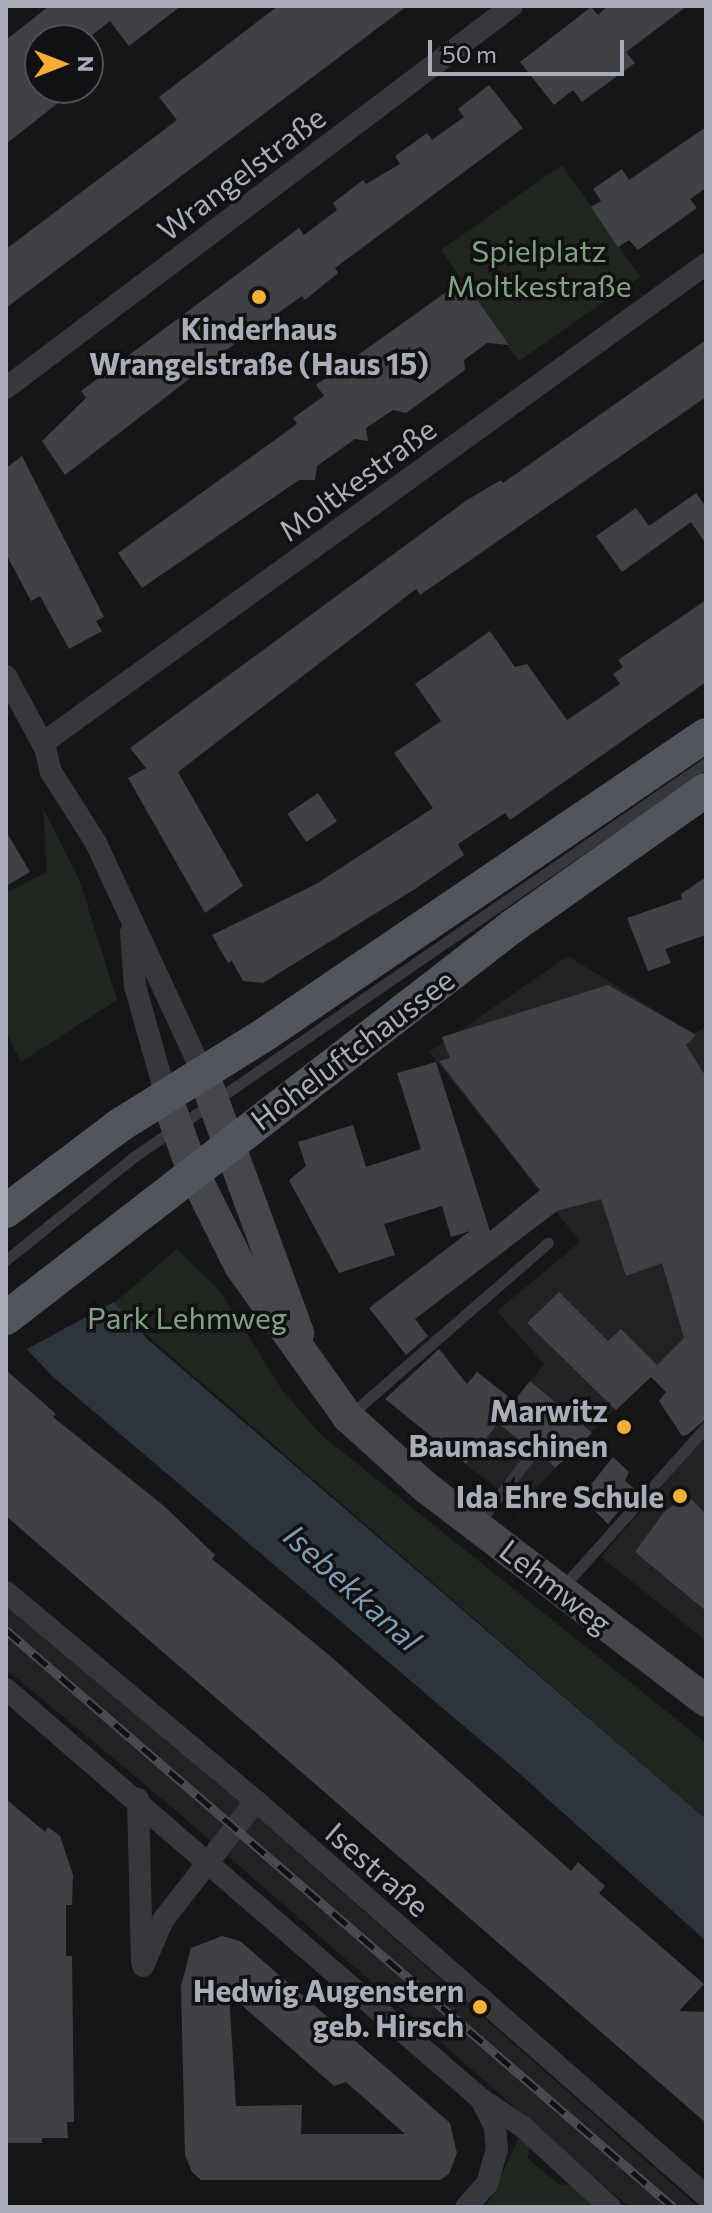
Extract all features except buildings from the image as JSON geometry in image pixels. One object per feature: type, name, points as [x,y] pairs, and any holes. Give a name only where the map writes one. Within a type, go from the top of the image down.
[{"type":"main road","name":"Hoheluftchaussee","points":[[6,1211],[166,1096],[208,1088],[706,735]]},
{"type":"main road","name":"Hoheluftchaussee","points":[[6,1318],[513,926],[706,790]]},
{"type":"street","name":"Wrangelstraße","points":[[6,388],[512,6]]},
{"type":"street","name":"Moltkestraße","points":[[44,746],[706,264]]},
{"type":"street","points":[[6,676],[44,746],[51,772],[70,795],[131,927],[175,1007],[208,1088]]},
{"type":"street","points":[[131,927],[135,986],[166,1096]]},
{"type":"street","name":"Lehmweg","points":[[208,1088],[309,1365]]},
{"type":"street","name":"Lehmweg","points":[[166,1096],[194,1174],[240,1266],[348,1417],[391,1459],[706,1701]]},
{"type":"street","name":"Isestraße","points":[[6,1592],[256,1801],[706,2196]]},
{"type":"street","points":[[6,1689],[208,1858],[481,2099],[523,2127],[610,2207]]},
{"type":"street","points":[[138,1799],[143,1966],[163,1920],[208,1858],[256,1801]]},
{"type":"street","points":[[466,2207],[487,2184],[497,2150],[495,2127],[481,2099]]},
{"type":"lane","points":[[6,1260],[61,1213],[176,1128],[208,1088],[706,763]]},
{"type":"lane","points":[[348,1417],[548,1243]]},
{"type":"lane","points":[[561,1589],[706,1427]]},
{"type":"lane","points":[[477,1524],[532,1454]]},
{"type":"shaded area","points":[[568,956],[694,1034],[706,1026],[706,1316],[519,1505],[465,1464],[544,1364],[497,1311],[580,1242],[429,1052]]},
{"type":"shaded area","name":"Ida Ehre Schule","points":[[706,1435],[706,1641],[601,1557]]},
{"type":"shaded area","points":[[6,1604],[214,1779],[698,2207],[629,2207],[174,1809],[6,1669]]},
{"type":"green space","name":"Spielplatz Moltkestraße","points":[[562,165],[640,276],[519,361],[441,250]]},
{"type":"green space","points":[[43,808],[79,879],[117,1000],[21,1062],[6,1032],[6,893],[47,872]]},
{"type":"green space","name":"Park Lehmweg","points":[[177,1249],[220,1291],[282,1390],[320,1434],[706,1743],[706,1819],[112,1305]]},
{"type":"green space","points":[[519,2138],[530,2148],[527,2158],[560,2185],[570,2184],[594,2207],[486,2207]]},
{"type":"water","name":"Isebekkanal","points":[[6,1180],[146,1338],[706,1819],[706,1941],[512,1767],[52,1376],[6,1327]]},
{"type":"pier","points":[[6,1176],[114,1302],[23,1351],[6,1333]]},
{"type":"railway","points":[[6,1630],[673,2207]]},
{"type":"place","name":"Kinderhaus Wrangelstraße (Haus 15)","points":[[259,297]]},
{"type":"place","name":"Marwitz Baumaschinen","points":[[624,1427]]},
{"type":"place","name":"Ida Ehre Schule","points":[[680,1496]]},
{"type":"place","name":"Hedwig Augenstern geb. Hirsch","points":[[480,2007]]}]
